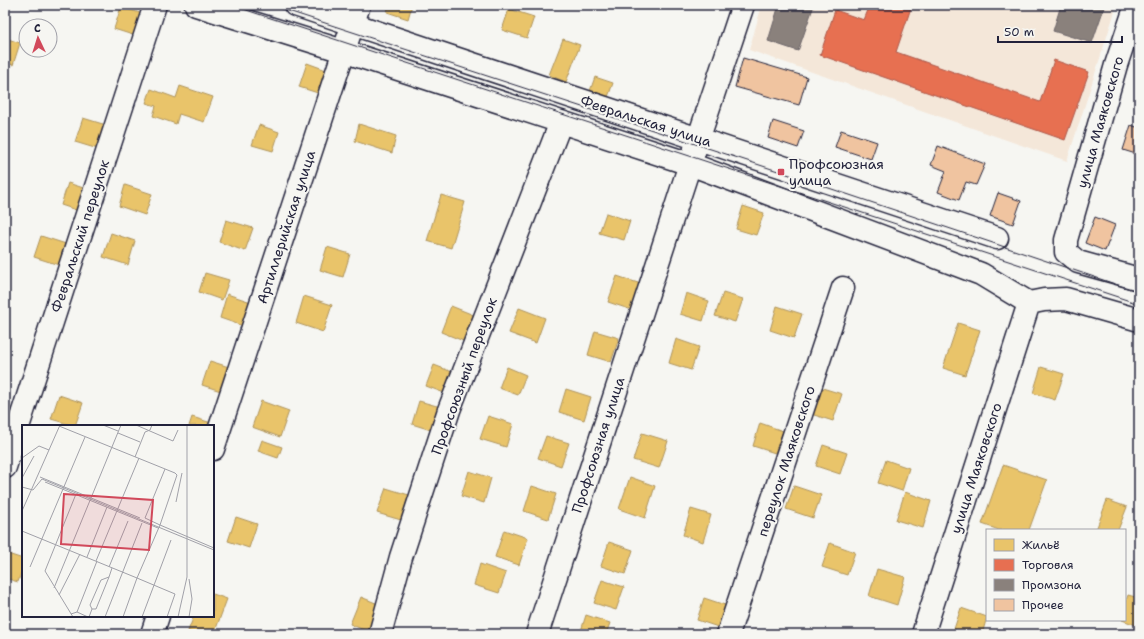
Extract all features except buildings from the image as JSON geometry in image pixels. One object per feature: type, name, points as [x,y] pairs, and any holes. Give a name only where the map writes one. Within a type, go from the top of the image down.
[{"type":"street","name":"Февральский переулок","points":[[5,467],[154,5]]},
{"type":"street","points":[[196,5],[343,50],[690,164],[981,274],[1029,303],[1044,300],[1066,299],[1139,320]]},
{"type":"street","name":"Февральская улица","points":[[295,5],[356,15],[698,138],[997,238]]},
{"type":"street","name":"Профсоюзная улица","points":[[537,634],[698,138],[743,5]]},
{"type":"street","name":"улица Маяковского","points":[[1136,5],[1116,66],[1066,240],[1066,252],[1078,262],[1139,280]]},
{"type":"street","name":"Артиллерийская улица","points":[[214,446],[343,50],[356,15]]},
{"type":"street","name":"Профсоюзный переулок","points":[[380,634],[401,557],[449,410],[561,122]]},
{"type":"street","name":"переулок Маяковского","points":[[728,634],[843,288]]},
{"type":"street","name":"улица Маяковского","points":[[923,634],[1029,303]]},
{"type":"street","points":[[152,634],[158,617]]},
{"type":"shaded area","points":[[762,5],[1117,5],[1067,161],[749,50]]},
{"type":"tram line","points":[[231,5],[1139,304]]},
{"type":"tram line","points":[[270,5],[781,172],[1139,292]]},
{"type":"place","name":"Профсоюзная улица","points":[[781,172]]}]
